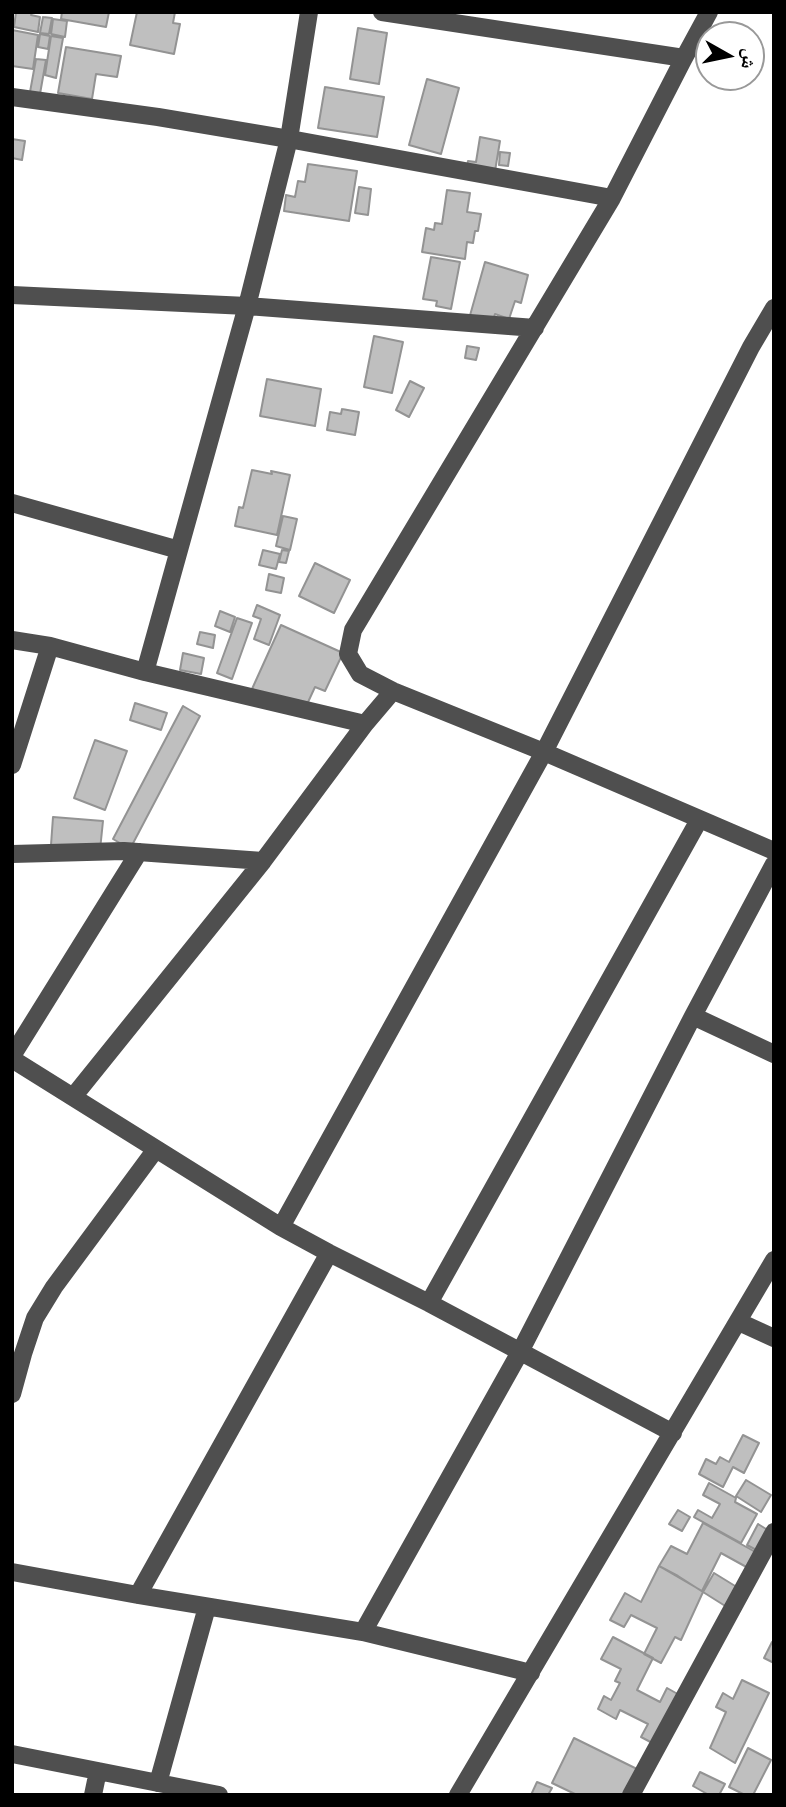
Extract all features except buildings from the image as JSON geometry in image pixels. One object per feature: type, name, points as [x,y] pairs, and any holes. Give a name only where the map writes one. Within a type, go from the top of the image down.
[{"type":"street","points":[[145,672],[247,306],[289,139],[309,12]]},
{"type":"street","points":[[382,12],[684,58]]},
{"type":"street","points":[[709,12],[612,198],[353,630],[348,654],[360,674],[393,691],[544,752],[774,852]]},
{"type":"street","points":[[12,97],[158,117],[289,139],[612,198]]},
{"type":"street","points":[[12,295],[247,306],[535,328]]},
{"type":"street","points":[[281,1227],[544,752],[751,347],[774,308]]},
{"type":"street","points":[[12,503],[179,550]]},
{"type":"street","points":[[12,640],[50,646],[145,672],[365,724]]},
{"type":"street","points":[[12,765],[50,646]]},
{"type":"street","points":[[73,1097],[263,861],[365,724],[393,691]]},
{"type":"street","points":[[429,1303],[699,820]]},
{"type":"street","points":[[12,854],[124,851],[263,861]]},
{"type":"street","points":[[139,852],[12,1057],[281,1227],[673,1433]]},
{"type":"street","points":[[363,1632],[520,1352],[774,864]]},
{"type":"street","points":[[693,1016],[774,1054]]},
{"type":"street","points":[[12,1394],[35,1318],[54,1287],[156,1149]]},
{"type":"street","points":[[138,1595],[329,1254]]},
{"type":"street","points":[[458,1795],[774,1260]]},
{"type":"street","points":[[739,1322],[774,1338]]},
{"type":"street","points":[[631,1795],[774,1532]]},
{"type":"street","points":[[12,1572],[363,1632],[531,1673]]},
{"type":"street","points":[[158,1783],[206,1607]]},
{"type":"street","points":[[12,1754],[219,1795]]},
{"type":"street","points":[[93,1795],[98,1771]]}]
